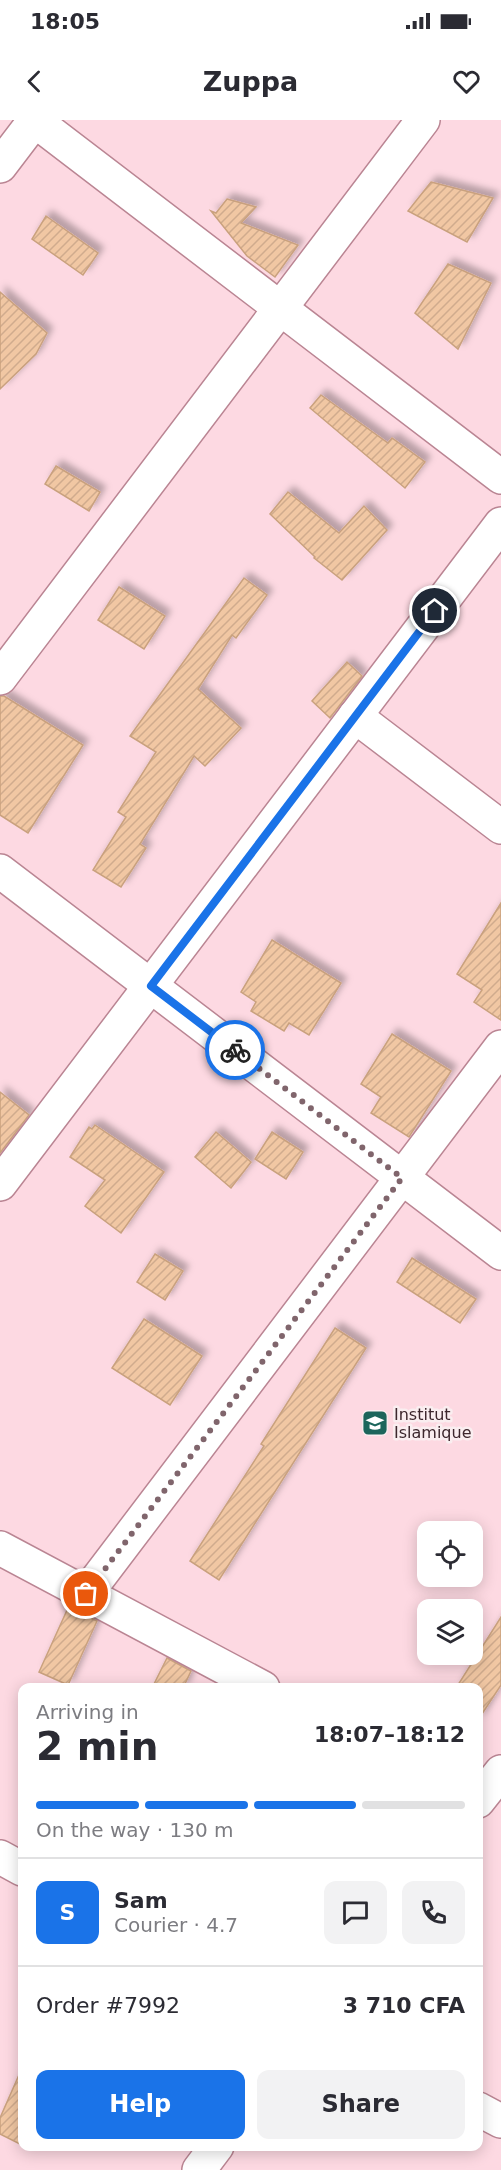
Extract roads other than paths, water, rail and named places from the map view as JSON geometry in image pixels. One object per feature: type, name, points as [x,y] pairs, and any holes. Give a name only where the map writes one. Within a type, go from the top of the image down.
[{"type":"street","points":[[0,166],[34,120],[501,477]]},
{"type":"street","points":[[0,678],[423,120]]},
{"type":"street","points":[[0,1184],[501,524]]},
{"type":"street","points":[[356,716],[501,826]]},
{"type":"street","points":[[0,871],[501,1253]]},
{"type":"street","points":[[86,1594],[501,1047]]},
{"type":"street","points":[[0,1548],[255,1683]]},
{"type":"street","points":[[483,1795],[501,1772]]},
{"type":"street","points":[[0,1857],[18,1867]]},
{"type":"street","points":[[483,2112],[501,2121]]},
{"type":"street","points":[[199,2170],[213,2151]]},
{"type":"place","name":"Institut Islamique","points":[[375,1423]]}]
